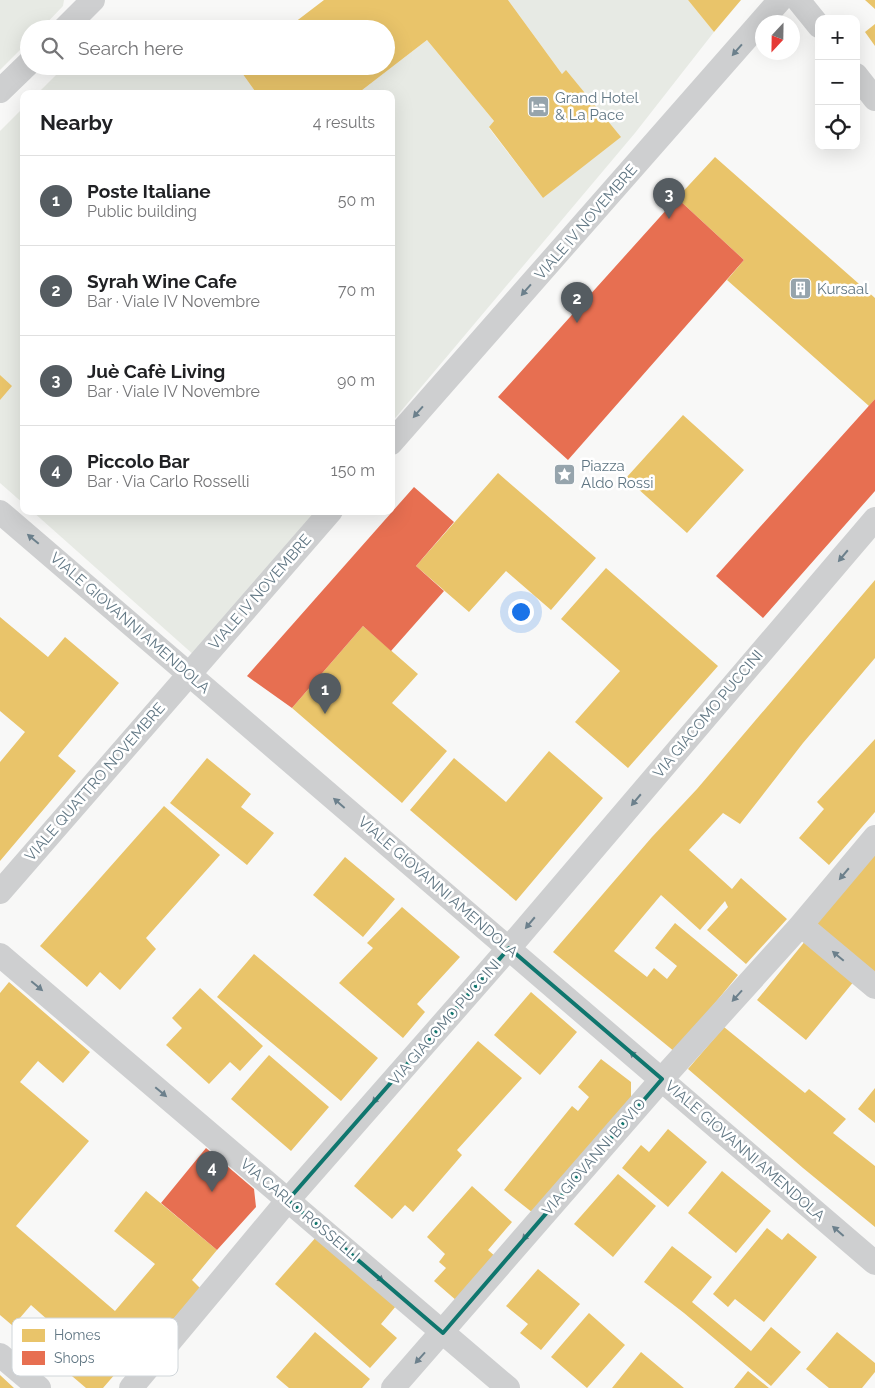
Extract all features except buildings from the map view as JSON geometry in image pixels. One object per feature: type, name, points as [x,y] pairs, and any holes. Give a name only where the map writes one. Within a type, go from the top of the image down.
[{"type":"street","points":[[73,20],[93,0]]},
{"type":"street","name":"VIALE IV NOVEMBRE","points":[[395,438],[780,0]]},
{"type":"street","points":[[798,0],[815,21]]},
{"type":"street","points":[[0,92],[20,72]]},
{"type":"street","points":[[860,80],[875,99]]},
{"type":"street","name":"VIALE GIOVANNI AMENDOLA","points":[[0,512],[190,673],[875,1263]]},
{"type":"street","name":"VIALE IV NOVEMBRE","points":[[190,673],[328,515]]},
{"type":"street","name":"VIA GIACOMO PUCCINI","points":[[178,1333],[288,1200],[509,948],[875,519]]},
{"type":"street","name":"VIALE QUATTRO NOVEMBRE","points":[[0,892],[190,673]]},
{"type":"street","name":"VIA GIOVANNI BOVIO","points":[[394,1388],[662,1079],[801,925],[875,837]]},
{"type":"street","points":[[801,925],[875,987]]},
{"type":"street","name":"VIA CARLO ROSSELLI","points":[[0,955],[508,1388]]},
{"type":"street","points":[[0,1355],[12,1365]]},
{"type":"street","points":[[24,1376],[38,1388]]},
{"type":"street","name":"VIA GIACOMO PUCCINI","points":[[132,1388],[142,1376]]},
{"type":"highlighted area","points":[[509,948],[662,1079],[443,1333],[288,1200]]},
{"type":"shaded area","points":[[0,0],[64,0],[63,6],[50,20],[20,20],[20,50],[0,70]]},
{"type":"shaded area","points":[[508,0],[688,0],[714,32],[635,133],[395,418],[395,90],[362,90],[382,75],[395,75],[395,65],[427,40],[494,121],[489,128],[543,198],[620,136],[566,71],[562,74]]},
{"type":"shaded area","points":[[56,75],[243,75],[254,90],[41,90]]},
{"type":"shaded area","points":[[20,111],[20,500],[0,483],[0,131]]},
{"type":"shaded area","points":[[36,515],[314,515],[195,656]]},
{"type":"place","name":"Grand Hotel & La Pace","points":[[539,107]]},
{"type":"place","name":"Juè Cafè Living","points":[[669,219]]},
{"type":"place","name":"Kursaal","points":[[801,289]]},
{"type":"place","name":"Syrah Wine Cafe","points":[[577,323]]},
{"type":"place","name":"Piazza Aldo Rossi","points":[[565,475]]},
{"type":"place","name":"Poste Italiane","points":[[325,714]]},
{"type":"place","name":"Piccolo Bar","points":[[212,1192]]}]
